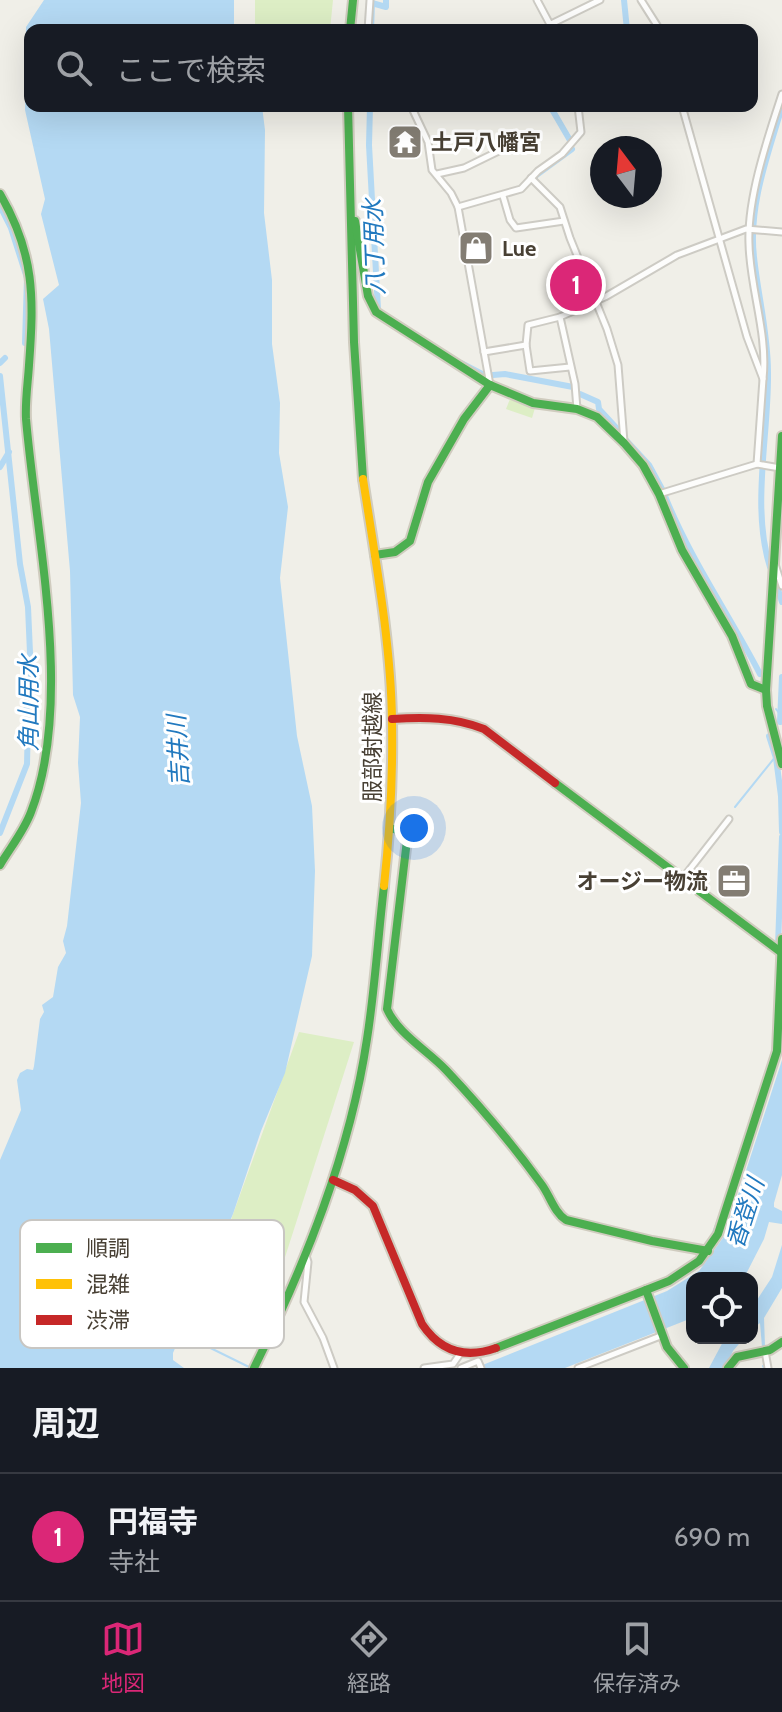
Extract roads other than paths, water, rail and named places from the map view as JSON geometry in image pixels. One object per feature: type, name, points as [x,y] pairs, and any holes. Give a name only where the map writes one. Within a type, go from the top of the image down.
[{"type":"street","points":[[351,24],[353,0]]},
{"type":"street","points":[[368,24],[370,0]]},
{"type":"street","points":[[537,0],[550,24]]},
{"type":"street","points":[[557,24],[600,0]]},
{"type":"street","points":[[641,0],[656,24]]},
{"type":"street","points":[[761,464],[762,343],[749,247],[766,146],[782,94]]},
{"type":"street","name":"服部射越線","points":[[284,1299],[333,1180],[353,1106],[367,1040],[390,828],[392,719],[386,633],[361,463],[348,112]]},
{"type":"street","points":[[375,555],[396,552],[405,548],[410,541],[428,482],[464,419],[490,385],[458,207],[432,170],[428,142],[414,112]]},
{"type":"street","points":[[458,207],[521,189],[562,154],[581,132],[579,112]]},
{"type":"street","points":[[684,112],[747,337],[763,379]]},
{"type":"street","points":[[436,174],[464,168],[507,147]]},
{"type":"street","points":[[531,178],[560,207],[597,301],[618,365],[624,443]]},
{"type":"street","points":[[0,194],[23,245],[32,281],[26,415],[51,654],[47,739],[39,786],[30,815],[1,863]]},
{"type":"street","points":[[503,196],[516,228],[564,221]]},
{"type":"street","points":[[351,206],[368,296],[376,312],[490,385],[547,407],[577,409],[597,417],[643,465],[659,494],[682,550],[732,636],[751,684],[766,690]]},
{"type":"street","points":[[570,367],[530,371],[526,345],[528,325],[560,317],[597,301],[677,255],[752,229],[782,232]]},
{"type":"street","points":[[560,317],[577,409]]},
{"type":"street","points":[[484,352],[526,345]]},
{"type":"street","points":[[782,436],[766,690],[767,706],[782,764]]},
{"type":"street","points":[[659,494],[761,464],[780,468]]},
{"type":"street","points":[[774,564],[782,586]]},
{"type":"street","points":[[392,719],[439,717],[457,719],[484,729],[782,953]]},
{"type":"street","points":[[683,878],[729,819]]},
{"type":"street","points":[[390,828],[404,832],[407,840],[387,1009],[390,1019],[455,1079],[543,1186],[560,1216],[652,1241],[708,1251]]},
{"type":"street","points":[[333,1180],[355,1190],[373,1206],[429,1336],[437,1344],[460,1354],[487,1351],[647,1293],[679,1276],[708,1251],[726,1213],[777,1051],[782,939]]},
{"type":"street","points":[[305,1251],[308,1262],[304,1302],[323,1338],[334,1368]]},
{"type":"street","points":[[647,1293],[672,1355],[684,1368]]},
{"type":"street","points":[[578,1368],[663,1335]]},
{"type":"street","points":[[728,1368],[737,1357],[765,1351],[782,1342]]},
{"type":"street","name":"服部射越線","points":[[254,1368],[263,1348]]},
{"type":"street","points":[[765,1351],[768,1368]]},
{"type":"street","points":[[424,1368],[453,1364],[460,1354]]},
{"type":"street","points":[[461,1368],[478,1361],[480,1366]]},
{"type":"water","points":[[44,0],[234,0],[234,24],[28,24]]},
{"type":"water","name":"吉井川","points":[[25,112],[263,112],[264,213],[272,280],[272,344],[280,403],[279,453],[288,507],[280,578],[297,736],[312,806],[315,871],[312,956],[285,1073],[230,1220],[20,1220],[20,1348],[175,1348],[173,1360],[184,1368],[0,1368],[0,1160],[21,1110],[17,1080],[20,1073],[33,1070],[40,1019],[44,1012],[42,1005],[53,997],[58,967],[66,953],[63,941],[81,803],[78,763],[80,717],[73,695],[70,571],[49,329],[43,299],[59,285],[41,214],[45,199]]},
{"type":"water","name":"香登川","points":[[782,1060],[782,1175],[774,1207],[782,1211],[782,1224],[769,1222],[747,1272],[697,1272],[725,1235]]},
{"type":"water","points":[[782,1245],[782,1288],[764,1318],[765,1346],[762,1347],[758,1298],[772,1277]]},
{"type":"water","points":[[686,1279],[686,1320],[565,1368],[475,1368],[667,1291]]},
{"type":"water","points":[[722,1344],[739,1344],[725,1368],[709,1368]]},
{"type":"waterway","name":"八丁用水","points":[[371,24],[372,3],[386,7],[386,0]]},
{"type":"waterway","points":[[624,0],[626,24]]},
{"type":"waterway","points":[[770,567],[764,544],[761,495],[768,357],[753,238],[760,181],[782,107]]},
{"type":"waterway","name":"八丁用水","points":[[370,112],[378,309]]},
{"type":"waterway","points":[[554,112],[571,142]]},
{"type":"waterway","points":[[538,185],[535,176],[572,149]]},
{"type":"waterway","name":"角山用水","points":[[0,206],[11,228],[27,278],[25,343]]},
{"type":"waterway","name":"角山用水","points":[[0,363],[5,358]]},
{"type":"waterway","name":"八丁用水","points":[[461,363],[484,375]]},
{"type":"waterway","name":"八丁用水","points":[[493,375],[505,374],[573,387]]},
{"type":"waterway","name":"角山用水","points":[[0,376],[20,564],[28,607],[31,676],[26,701],[27,764],[0,833]]},
{"type":"waterway","name":"八丁用水","points":[[580,394],[598,402],[599,409],[622,434]]},
{"type":"waterway","name":"八丁用水","points":[[625,439],[649,465],[662,489]]},
{"type":"waterway","points":[[0,467],[9,452]]},
{"type":"waterway","name":"八丁用水","points":[[665,496],[698,564],[760,674]]},
{"type":"waterway","points":[[777,586],[782,602]]},
{"type":"waterway","points":[[780,722],[782,677]]},
{"type":"waterway","points":[[776,709],[779,713]]},
{"type":"waterway","points":[[769,736],[776,758],[782,832]]},
{"type":"waterway","points":[[735,807],[776,756]]},
{"type":"waterway","points":[[778,945],[782,837]]},
{"type":"waterway","points":[[773,1054],[777,1013]]},
{"type":"waterway","name":"香登川","points":[[711,1238],[731,1184]]},
{"type":"waterway","points":[[210,1348],[249,1367]]},
{"type":"place","name":"土戸八幡宮","points":[[405,142]]},
{"type":"place","name":"Lue","points":[[476,248]]},
{"type":"place","name":"円福寺","points":[[576,285]]},
{"type":"place","name":"オージー物流","points":[[734,881]]}]
